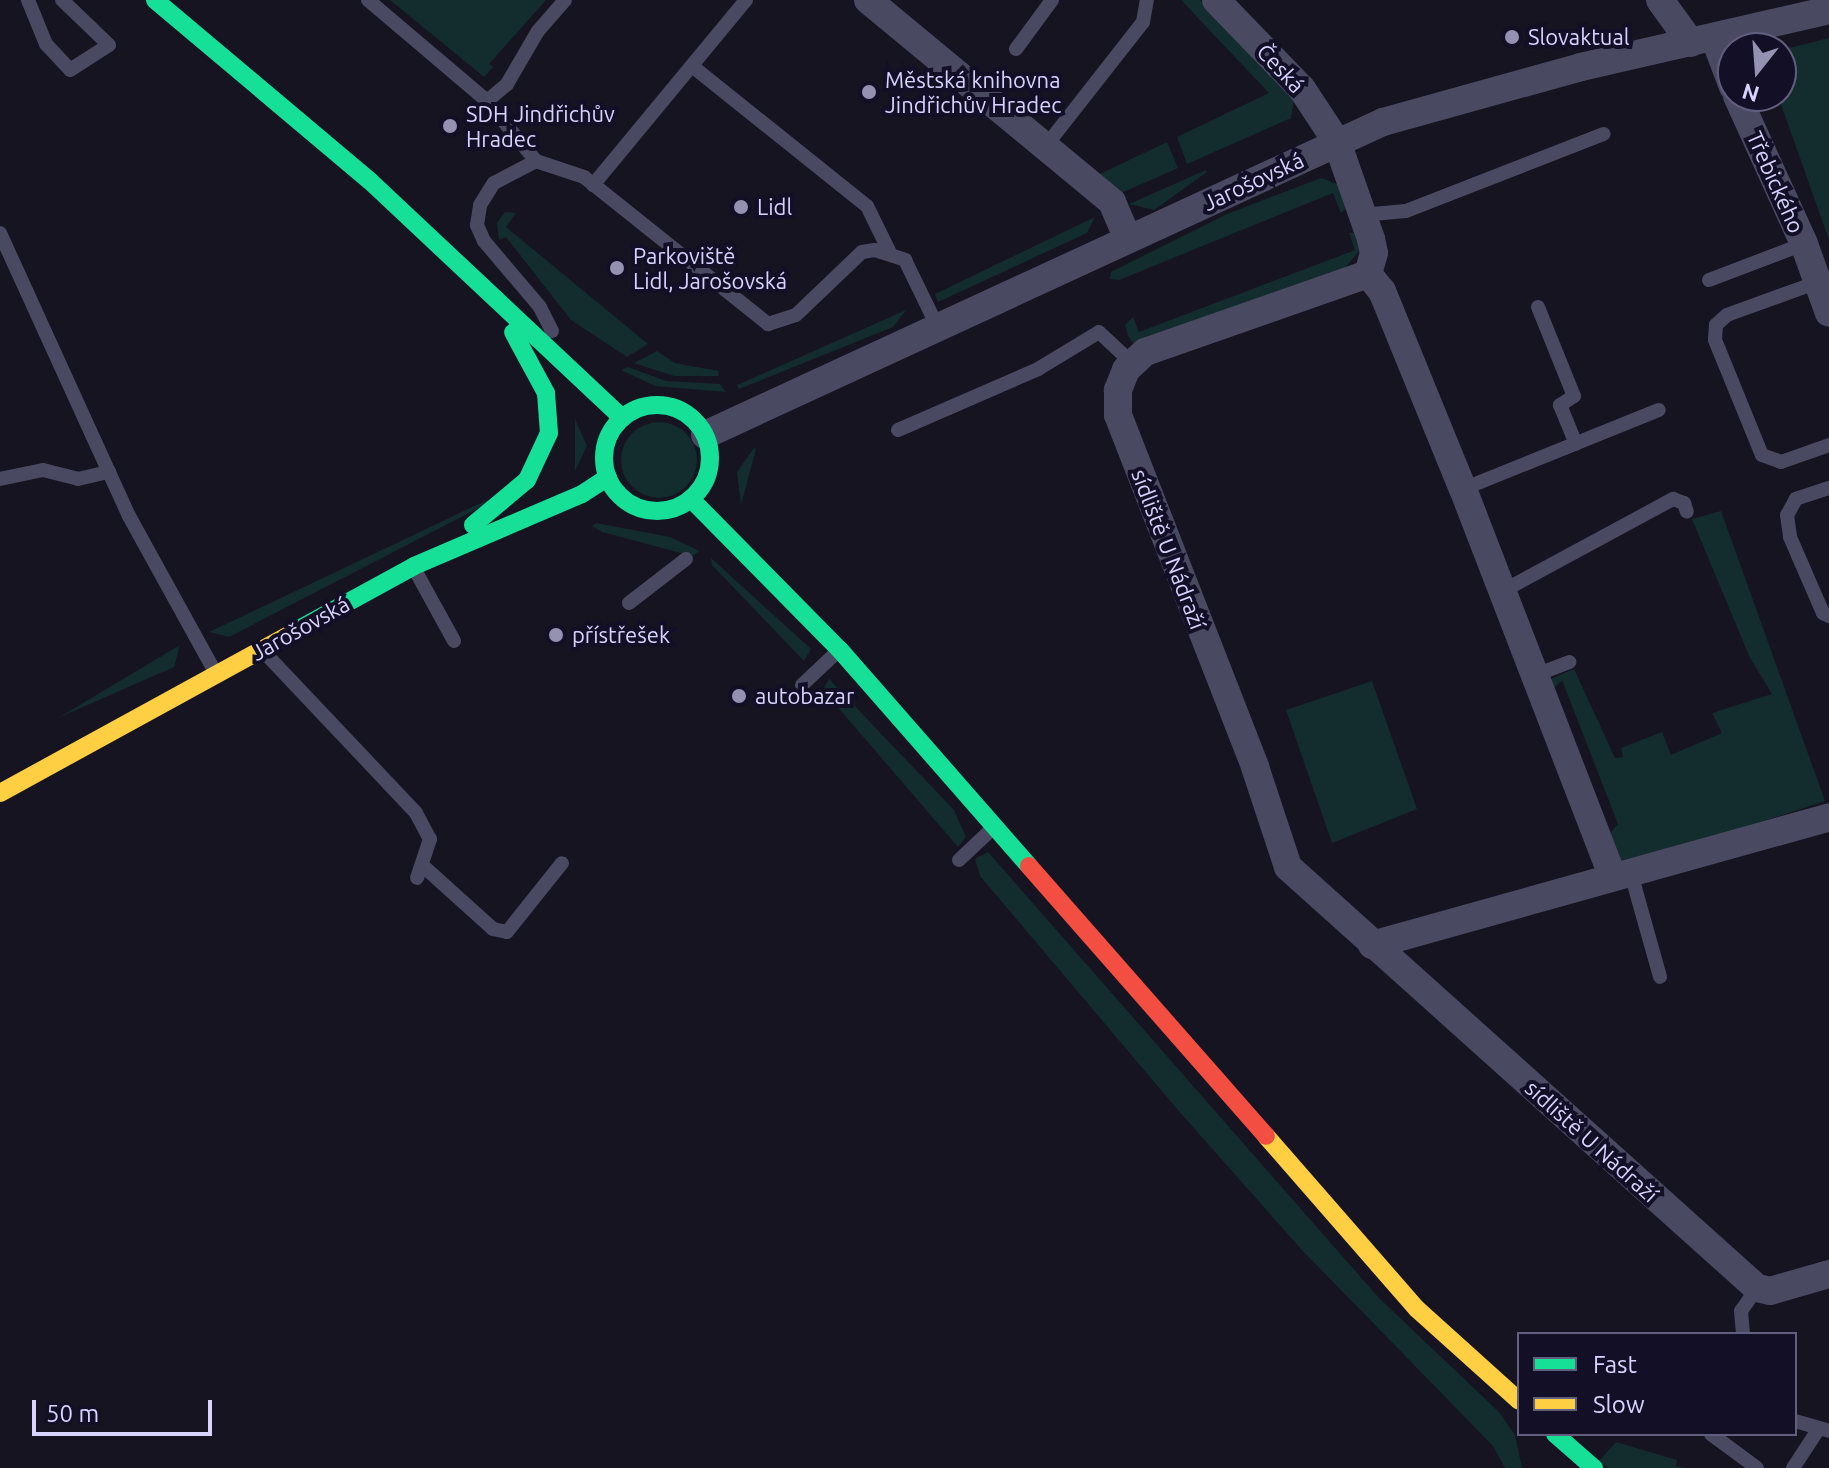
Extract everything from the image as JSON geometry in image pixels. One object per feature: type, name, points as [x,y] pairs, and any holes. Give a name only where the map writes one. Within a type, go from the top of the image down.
[{"type":"main road","points":[[155,0],[473,275],[622,418]]},
{"type":"main road","points":[[414,566],[515,493],[545,446],[551,416],[546,393],[509,327],[473,275]]},
{"type":"main road","points":[[662,405],[683,412],[705,435],[709,470],[691,499],[674,508],[644,509],[619,494],[608,477],[605,446],[622,418],[640,408],[662,405]]},
{"type":"main road","name":"Jarošovská","points":[[0,793],[414,566],[582,494],[608,477]]},
{"type":"main road","points":[[691,499],[840,650],[1406,1297],[1517,1399]]},
{"type":"main road","points":[[1557,1436],[1585,1465]]},
{"type":"street","points":[[868,0],[1112,202],[1128,239]]},
{"type":"street","name":"Česká","points":[[1216,0],[1302,89],[1337,142]]},
{"type":"street","points":[[1660,0],[1703,41],[1717,62]]},
{"type":"street","name":"Jarošovská","points":[[705,435],[1383,122],[1488,90],[1829,10]]},
{"type":"street","name":"Třebického","points":[[1744,112],[1804,244],[1825,299]]},
{"type":"street","points":[[1337,142],[1374,253],[1368,274]]},
{"type":"street","points":[[1131,362],[1165,343],[1368,274]]},
{"type":"street","points":[[1368,274],[1382,291],[1463,489],[1533,676],[1621,872]]},
{"type":"street","name":"sídliště U Nádraží","points":[[1131,362],[1118,390],[1118,415],[1255,767],[1288,867],[1757,1288]]},
{"type":"street","points":[[1372,945],[1621,872],[1829,817]]},
{"type":"street","points":[[1757,1288],[1770,1291],[1829,1274]]},
{"type":"lane","points":[[28,0],[46,44],[70,70],[109,45],[62,0]]},
{"type":"lane","points":[[368,0],[487,101],[536,161]]},
{"type":"lane","points":[[487,101],[507,84],[538,31],[565,0]]},
{"type":"lane","points":[[593,185],[745,0]]},
{"type":"lane","points":[[1016,49],[1052,0]]},
{"type":"lane","points":[[1045,147],[1143,22],[1147,0]]},
{"type":"lane","points":[[692,66],[867,206],[878,220],[889,251]]},
{"type":"lane","points":[[1361,215],[1406,211],[1603,134]]},
{"type":"lane","points":[[568,363],[540,307],[484,241],[477,225],[480,205],[494,183],[536,161],[567,167],[593,185],[768,324],[796,315],[862,252],[889,251],[905,260],[938,328]]},
{"type":"lane","points":[[0,233],[109,472],[216,674]]},
{"type":"lane","points":[[1709,280],[1804,244]]},
{"type":"lane","points":[[1825,299],[1727,315],[1716,325],[1715,340],[1762,455],[1781,462],[1829,445]]},
{"type":"lane","points":[[1538,307],[1574,396],[1560,405],[1576,444]]},
{"type":"lane","points":[[493,338],[509,327]]},
{"type":"lane","points":[[898,430],[1038,369],[1099,332],[1131,362]]},
{"type":"lane","points":[[1463,489],[1659,410]]},
{"type":"lane","points":[[0,479],[43,470],[78,479],[109,472]]},
{"type":"lane","points":[[1829,488],[1796,499],[1787,515],[1790,537],[1823,613],[1829,616]]},
{"type":"lane","points":[[1501,593],[1673,499],[1684,503],[1687,512]]},
{"type":"lane","points":[[629,603],[686,559]]},
{"type":"lane","points":[[414,566],[454,641]]},
{"type":"lane","points":[[262,649],[416,813],[430,839],[419,871],[493,929],[507,932],[562,863]]},
{"type":"lane","points":[[802,685],[840,650]]},
{"type":"lane","points":[[1533,676],[1569,662]]},
{"type":"lane","points":[[959,860],[995,826]]},
{"type":"lane","points":[[1621,872],[1660,977]]},
{"type":"lane","points":[[1743,1332],[1741,1311],[1757,1288]]},
{"type":"lane","points":[[1793,1468],[1823,1430],[1797,1422]]},
{"type":"lane","points":[[1714,1436],[1757,1468]]},
{"type":"green space","points":[[390,0],[546,0],[489,64],[493,67],[484,77]]},
{"type":"green space","points":[[1181,0],[1200,0],[1294,98],[1291,118],[1187,164],[1177,137],[1269,93]]},
{"type":"green space","points":[[1829,38],[1829,240],[1784,112],[1797,112],[1797,46]]},
{"type":"green space","points":[[1167,142],[1178,168],[1119,194],[1100,174]]},
{"type":"green space","points":[[1206,170],[1154,210],[1129,204]]},
{"type":"green space","points":[[1321,178],[1342,186],[1346,208],[1341,213],[1333,193],[1119,280],[1110,279],[1111,272],[1227,214]]},
{"type":"green space","points":[[505,212],[516,213],[506,227],[648,344],[627,357],[571,320],[506,237],[499,240],[497,223]]},
{"type":"green space","points":[[1095,217],[1087,233],[938,302],[935,294]]},
{"type":"green space","points":[[1349,233],[1354,233],[1360,250],[1344,269],[1135,346],[1128,336],[1125,325],[1133,317],[1139,332],[1355,250]]},
{"type":"green space","points":[[906,310],[893,327],[739,389],[737,385]]},
{"type":"green space","points":[[657,351],[675,363],[718,371],[719,376],[674,376],[634,363]]},
{"type":"green space","points":[[628,367],[666,381],[720,384],[726,392],[655,386],[621,370]]},
{"type":"green space","points":[[575,419],[587,446],[575,471]]},
{"type":"green space","points":[[659,422],[673,425],[686,433],[694,446],[697,460],[694,474],[686,487],[673,495],[659,498],[645,495],[632,487],[624,474],[621,460],[624,446],[632,433],[645,425]]},
{"type":"green space","points":[[756,449],[741,505],[737,472]]},
{"type":"green space","points":[[500,497],[229,637],[209,632],[485,501]]},
{"type":"green space","points":[[1721,511],[1825,801],[1634,864],[1618,861],[1603,842],[1618,824],[1562,680],[1547,695],[1551,679],[1574,669],[1615,758],[1623,757],[1621,748],[1662,732],[1671,755],[1722,733],[1712,713],[1772,694],[1750,658],[1692,519]]},
{"type":"green space","points":[[596,523],[670,537],[700,551],[692,556],[602,532],[592,526]]},
{"type":"green space","points":[[711,558],[811,649],[804,661],[712,565]]},
{"type":"green space","points":[[180,645],[174,667],[58,718]]},
{"type":"green space","points":[[829,679],[954,810],[966,837],[958,847],[823,690]]},
{"type":"green space","points":[[1372,681],[1417,809],[1332,843],[1286,710]]},
{"type":"green space","points":[[988,852],[1379,1298],[1499,1412],[1515,1435],[1522,1468],[1505,1468],[1493,1446],[1300,1248],[1177,1109],[980,876],[975,859]]},
{"type":"green space","points":[[1616,1442],[1677,1460],[1676,1466],[1687,1468],[1608,1468],[1599,1461]]},
{"type":"traffic: fast","points":[[155,0],[370,181],[622,418]]},
{"type":"traffic: fast","points":[[473,525],[527,480],[549,433],[546,393],[513,332]]},
{"type":"traffic: fast","points":[[657,405],[677,409],[694,421],[706,438],[710,458],[706,478],[694,495],[677,507],[657,511],[637,507],[620,495],[608,478],[604,458],[608,438],[620,421],[637,409],[657,405]]},
{"type":"traffic: fast","points":[[290,634],[414,566],[582,494],[608,477]]},
{"type":"traffic: fast","points":[[691,499],[840,650],[1029,866]]},
{"type":"traffic: fast","points":[[1557,1436],[1594,1468]]},
{"type":"traffic: slow","points":[[0,793],[290,634]]},
{"type":"traffic: slow","points":[[1266,1136],[1417,1309],[1517,1399]]},
{"type":"traffic: jam","points":[[1029,866],[1266,1136]]},
{"type":"place","name":"Slovaktual","points":[[1512,37]]},
{"type":"place","name":"Městská knihovna Jindřichův Hradec","points":[[869,92]]},
{"type":"place","name":"SDH Jindřichův Hradec","points":[[450,126]]},
{"type":"place","name":"Lidl","points":[[741,207]]},
{"type":"place","name":"Parkoviště Lidl, Jarošovská","points":[[617,268]]},
{"type":"place","name":"přístřešek","points":[[556,635]]},
{"type":"place","name":"autobazar","points":[[739,696]]}]
